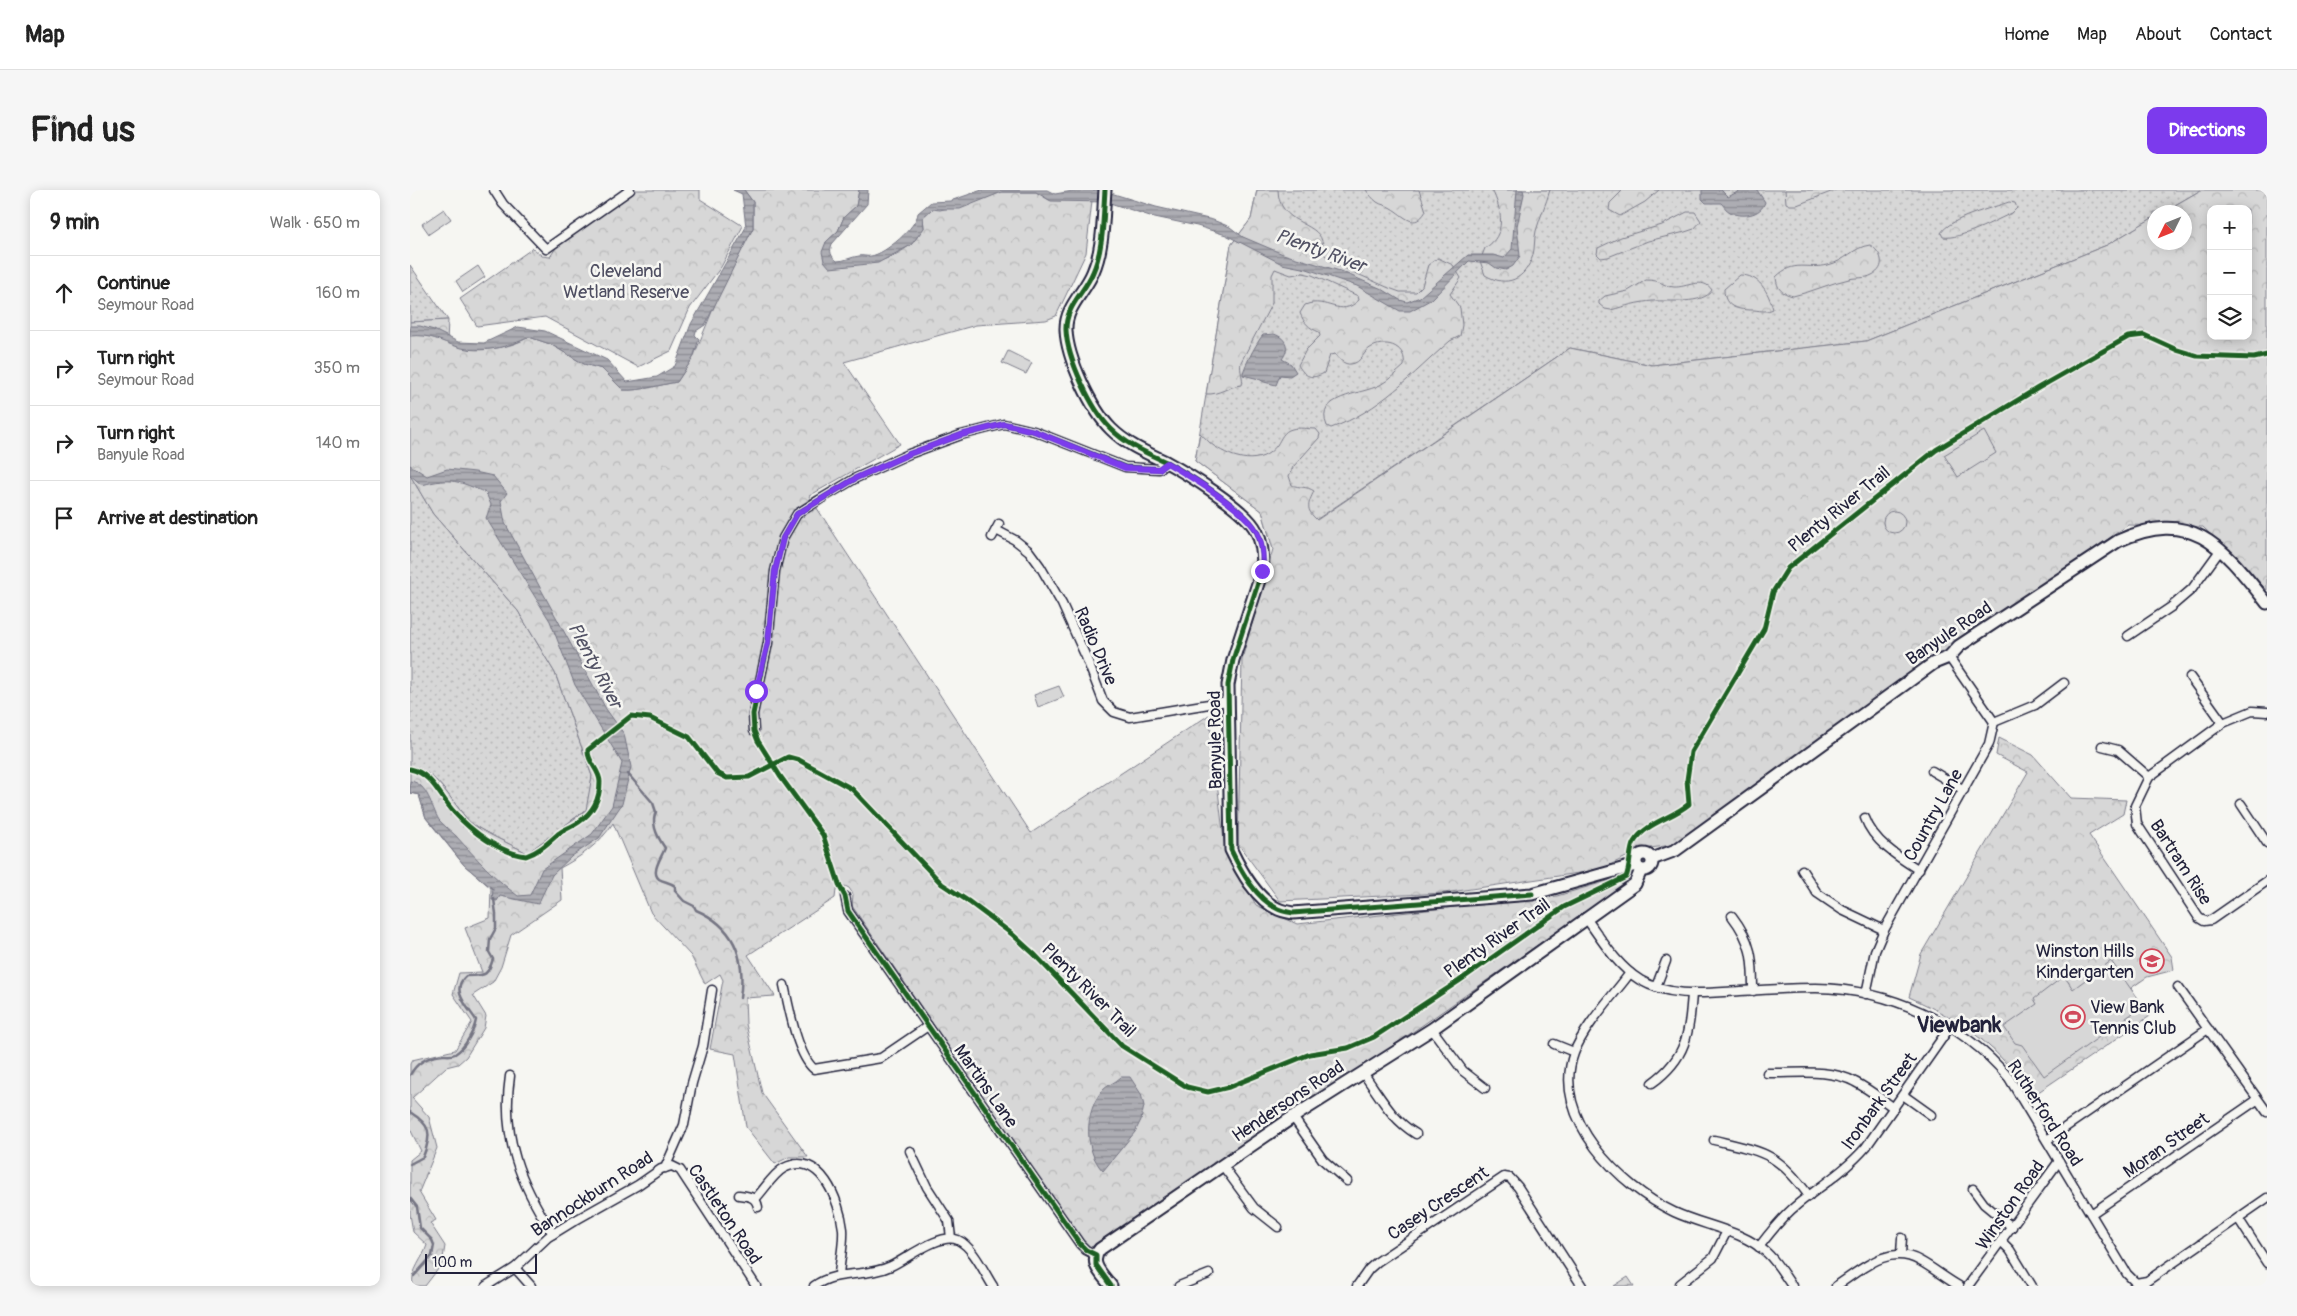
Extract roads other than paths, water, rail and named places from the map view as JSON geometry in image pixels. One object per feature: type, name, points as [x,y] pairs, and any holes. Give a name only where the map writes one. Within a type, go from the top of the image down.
[{"type":"street","points":[[494,190],[503,204],[546,249],[630,190]]},
{"type":"street","name":"Banyule Road","points":[[1105,190],[1101,246],[1093,273],[1069,311],[1066,329],[1071,354],[1082,382],[1111,429],[1132,446],[1167,463],[1244,515],[1255,529],[1264,560],[1233,660],[1227,701],[1231,850],[1240,870],[1264,899],[1278,910],[1293,913],[1532,894],[1638,868]]},
{"type":"street","points":[[754,731],[752,714],[768,643],[775,571],[783,538],[797,514],[856,478],[909,454],[961,435],[1004,424],[1034,431],[1125,468],[1159,469],[1167,463]]},
{"type":"street","name":"Banyule Road","points":[[1652,859],[1676,850],[1934,663],[1949,657],[1967,641],[2118,541],[2137,532],[2170,528],[2205,537],[2221,549],[2267,603]]},
{"type":"street","name":"Radio Drive","points":[[996,530],[1015,540],[1029,552],[1040,566],[1062,604],[1103,701],[1114,712],[1130,717],[1227,701]]},
{"type":"street","points":[[2128,636],[2171,607],[2192,589],[2221,549]]},
{"type":"street","points":[[1949,657],[1994,722],[2035,705],[2064,683]]},
{"type":"street","points":[[2190,677],[2223,724]]},
{"type":"street","name":"Bartram Rise","points":[[2267,712],[2252,711],[2223,724],[2149,777],[2135,806],[2137,824],[2202,924],[2267,881]]},
{"type":"street","name":"Country Lane","points":[[1866,994],[1875,951],[1884,930],[1989,744],[1994,722]]},
{"type":"street","points":[[2102,746],[2118,750],[2149,777]]},
{"type":"street","points":[[1932,771],[1964,790]]},
{"type":"street","points":[[2241,804],[2267,843]]},
{"type":"street","points":[[1865,818],[1869,830],[1899,858],[1919,870]]},
{"type":"street","name":"Hendersons Road","points":[[1096,1255],[1105,1246],[1293,1117],[1354,1076],[1363,1073],[1369,1067],[1432,1029],[1635,884],[1638,868],[1649,869],[1652,865],[1652,859]]},
{"type":"street","points":[[1802,870],[1817,893],[1842,910],[1884,930]]},
{"type":"street","name":"Martins Lane","points":[[845,896],[848,911],[1080,1244],[1086,1250],[1096,1255],[1096,1265],[1111,1286]]},
{"type":"street","points":[[1732,916],[1742,928],[1750,946],[1754,968],[1754,991]]},
{"type":"street","name":"Rutherford Road","points":[[1586,918],[1612,955],[1630,973],[1656,987],[1668,991],[1692,994],[1817,988],[1866,994],[1906,1006],[1950,1027],[1975,1044],[1999,1067],[2019,1094],[2130,1279],[2139,1284],[2154,1281],[2267,1198]]},
{"type":"street","points":[[1656,987],[1666,961]]},
{"type":"street","points":[[1630,973],[1592,1023],[1574,1052],[1569,1074],[1571,1101],[1581,1127],[1598,1151],[1625,1179],[1655,1201],[1688,1218],[1739,1235],[1759,1247],[1777,1263],[1792,1286]]},
{"type":"street","points":[[784,985],[801,1045],[807,1060],[814,1069],[881,1058],[928,1026]]},
{"type":"street","points":[[2178,987],[2267,1112]]},
{"type":"street","name":"Bannockburn Road","points":[[486,1286],[515,1268],[552,1234],[665,1168],[684,1125],[692,1083],[703,1046],[712,990]]},
{"type":"street","points":[[1652,1083],[1668,1071],[1685,1045],[1690,1025],[1692,994]]},
{"type":"street","name":"Ironbark Street","points":[[1759,1247],[1785,1215],[1854,1162],[1950,1027]]},
{"type":"street","points":[[1432,1029],[1463,1071],[1485,1088]]},
{"type":"street","points":[[2047,1140],[2208,1029]]},
{"type":"street","points":[[1554,1044],[1574,1052]]},
{"type":"street","points":[[1363,1073],[1389,1111],[1416,1134]]},
{"type":"street","points":[[1767,1073],[1820,1073],[1844,1077],[1855,1082],[1894,1108]]},
{"type":"street","points":[[510,1076],[508,1120],[513,1153],[529,1195],[552,1234]]},
{"type":"street","points":[[1903,1095],[1931,1115]]},
{"type":"street","name":"Moran Street","points":[[2091,1214],[2257,1100]]},
{"type":"street","points":[[1293,1117],[1323,1160],[1347,1181]]},
{"type":"street","points":[[1714,1140],[1753,1149],[1772,1157],[1793,1174],[1809,1196]]},
{"type":"street","points":[[910,1151],[925,1183],[949,1221],[951,1238]]},
{"type":"street","name":"Winston Road","points":[[1968,1286],[2002,1242],[2059,1161]]},
{"type":"street","points":[[739,1196],[757,1203],[784,1168],[791,1165],[805,1165],[818,1172],[835,1197],[842,1218],[843,1238],[839,1275]]},
{"type":"street","name":"Castleton Road","points":[[665,1168],[672,1166],[680,1170],[756,1286]]},
{"type":"street","points":[[1223,1166],[1254,1208],[1278,1226]]},
{"type":"street","name":"Casey Crescent","points":[[1357,1286],[1365,1274],[1377,1262],[1504,1177],[1510,1178],[1518,1187],[1582,1286]]},
{"type":"street","points":[[1973,1189],[1984,1204],[2012,1227]]},
{"type":"street","points":[[2238,1218],[2267,1263]]},
{"type":"street","points":[[1680,1284],[1713,1258],[1727,1231]]},
{"type":"street","points":[[814,1286],[839,1275],[883,1269],[939,1240],[951,1238],[957,1240],[968,1249],[993,1286]]},
{"type":"street","points":[[1901,1254],[1902,1238]]},
{"type":"street","points":[[2002,1242],[2010,1250],[2032,1286]]},
{"type":"street","points":[[1836,1286],[1879,1258],[1901,1254],[1920,1261],[1954,1286]]},
{"type":"street","name":"Winston Road","points":[[1972,1286],[1984,1266]]},
{"type":"street","points":[[515,1268],[531,1286]]},
{"type":"street","points":[[1179,1286],[1209,1274]]},
{"type":"street","points":[[1943,1277],[1959,1286]]},
{"type":"waterway","points":[[628,774],[653,803],[656,812],[654,826],[665,848],[656,868],[657,876],[659,879],[675,886],[675,891],[684,901],[720,925],[728,934],[739,957],[741,970],[740,998]]},
{"type":"waterway","points":[[410,1075],[420,1063],[428,1058],[455,1054],[466,1044],[471,1034],[476,1020],[462,998],[460,992],[461,981],[466,976],[477,976],[489,970],[493,959],[489,952],[490,939],[496,928],[494,899]]},
{"type":"waterway","points":[[410,1112],[426,1125],[429,1135],[423,1157],[410,1164]]},
{"type":"waterway","points":[[410,1198],[417,1207],[420,1228],[432,1240],[434,1245],[432,1256],[414,1276]]},
{"type":"place","name":"Winston Hills Kindergarten","points":[[2152,961]]},
{"type":"place","name":"View Bank Tennis Club","points":[[2073,1017]]},
{"type":"district","name":"Viewbank","points":[[1959,1024]]},
{"type":"water label","name":"Plenty River","points":[[1321,250]]},
{"type":"water label","name":"Plenty River","points":[[596,665]]},
{"type":"park label","name":"Cleveland Wetland Reserve","points":[[626,281]]}]
